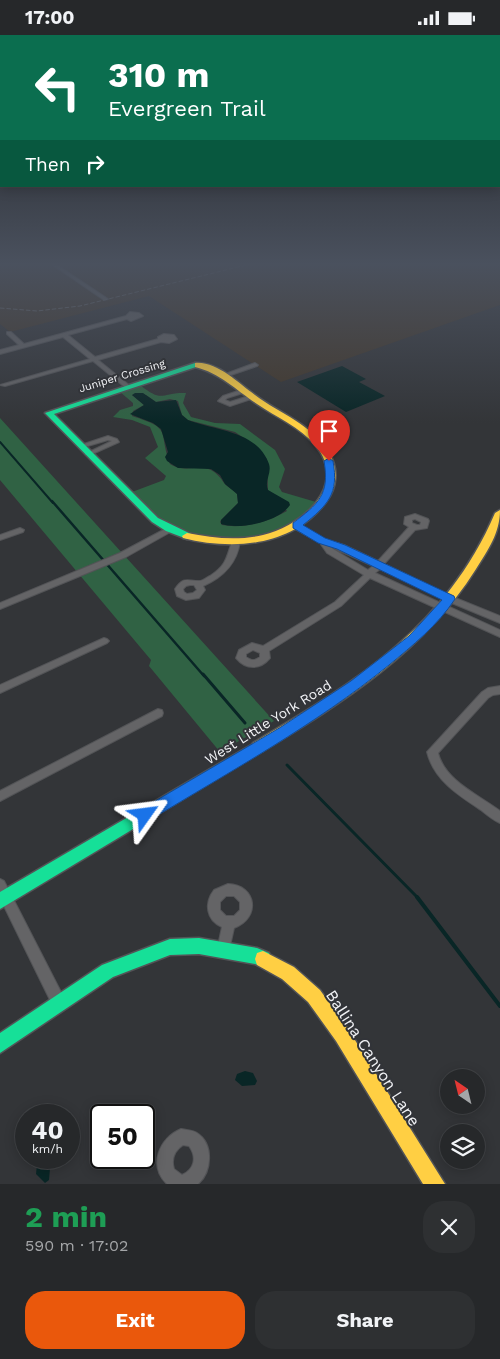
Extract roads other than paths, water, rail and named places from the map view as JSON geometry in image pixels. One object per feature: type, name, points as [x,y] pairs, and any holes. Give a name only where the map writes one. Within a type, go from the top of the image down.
[{"type":"street","points":[[0,352],[128,317]]},
{"type":"street","points":[[9,333],[23,346]]},
{"type":"street","points":[[64,335],[128,387]]},
{"type":"street","points":[[1,387],[161,340]]},
{"type":"street","name":"Juniper Crossing","points":[[170,530],[155,520],[49,413],[203,365],[222,376]]},
{"type":"street","points":[[222,376],[256,365]]},
{"type":"street","points":[[0,606],[123,555],[170,530],[201,539],[236,541],[264,537],[296,526],[312,513],[326,496],[332,479],[329,461],[318,444],[222,376]]},
{"type":"street","name":"West Little York Road","points":[[3,899],[325,706],[399,651],[446,603],[484,550],[500,513]]},
{"type":"street","points":[[296,526],[321,541],[341,547],[378,565],[446,603],[489,630],[500,634]]},
{"type":"street","points":[[263,650],[335,605],[378,565],[413,527]]},
{"type":"street","points":[[0,538],[20,530]]},
{"type":"street","points":[[199,585],[222,572],[228,565],[233,557],[236,541]]},
{"type":"street","points":[[321,541],[330,551],[369,574],[446,603],[498,619],[489,630]]},
{"type":"street","points":[[0,689],[104,641]]},
{"type":"street","points":[[499,690],[491,691],[485,695],[432,752],[433,759],[441,773],[500,818]]},
{"type":"street","points":[[0,795],[158,713]]},
{"type":"street","points":[[0,885],[3,899],[59,1003]]},
{"type":"street","points":[[223,950],[229,922]]},
{"type":"street","name":"Ballina Canyon Lane","points":[[0,1043],[108,971],[170,947],[199,946],[256,956],[288,973],[314,996],[342,1035],[436,1184]]},
{"type":"water","points":[[342,366],[366,379],[359,382],[385,396],[346,412],[297,382]]},
{"type":"water","points":[[143,393],[156,402],[176,400],[182,415],[188,420],[234,433],[255,444],[263,453],[270,467],[267,483],[268,490],[289,502],[290,505],[277,516],[258,523],[238,526],[221,524],[221,520],[238,503],[237,494],[225,484],[220,475],[211,469],[178,468],[167,461],[165,457],[168,452],[161,429],[153,423],[130,414],[144,405],[132,395]]},
{"type":"water","points":[[245,1071],[253,1073],[257,1081],[255,1085],[242,1086],[235,1080],[237,1074]]},
{"type":"water","points":[[37,1169],[50,1169],[49,1180],[45,1183],[36,1174]]},
{"type":"waterway","points":[[0,442],[53,503]]},
{"type":"waterway","points":[[52,501],[204,676]]},
{"type":"waterway","points":[[203,674],[245,723]]},
{"type":"waterway","points":[[287,765],[418,898]]},
{"type":"waterway","points":[[417,897],[500,1006]]}]
